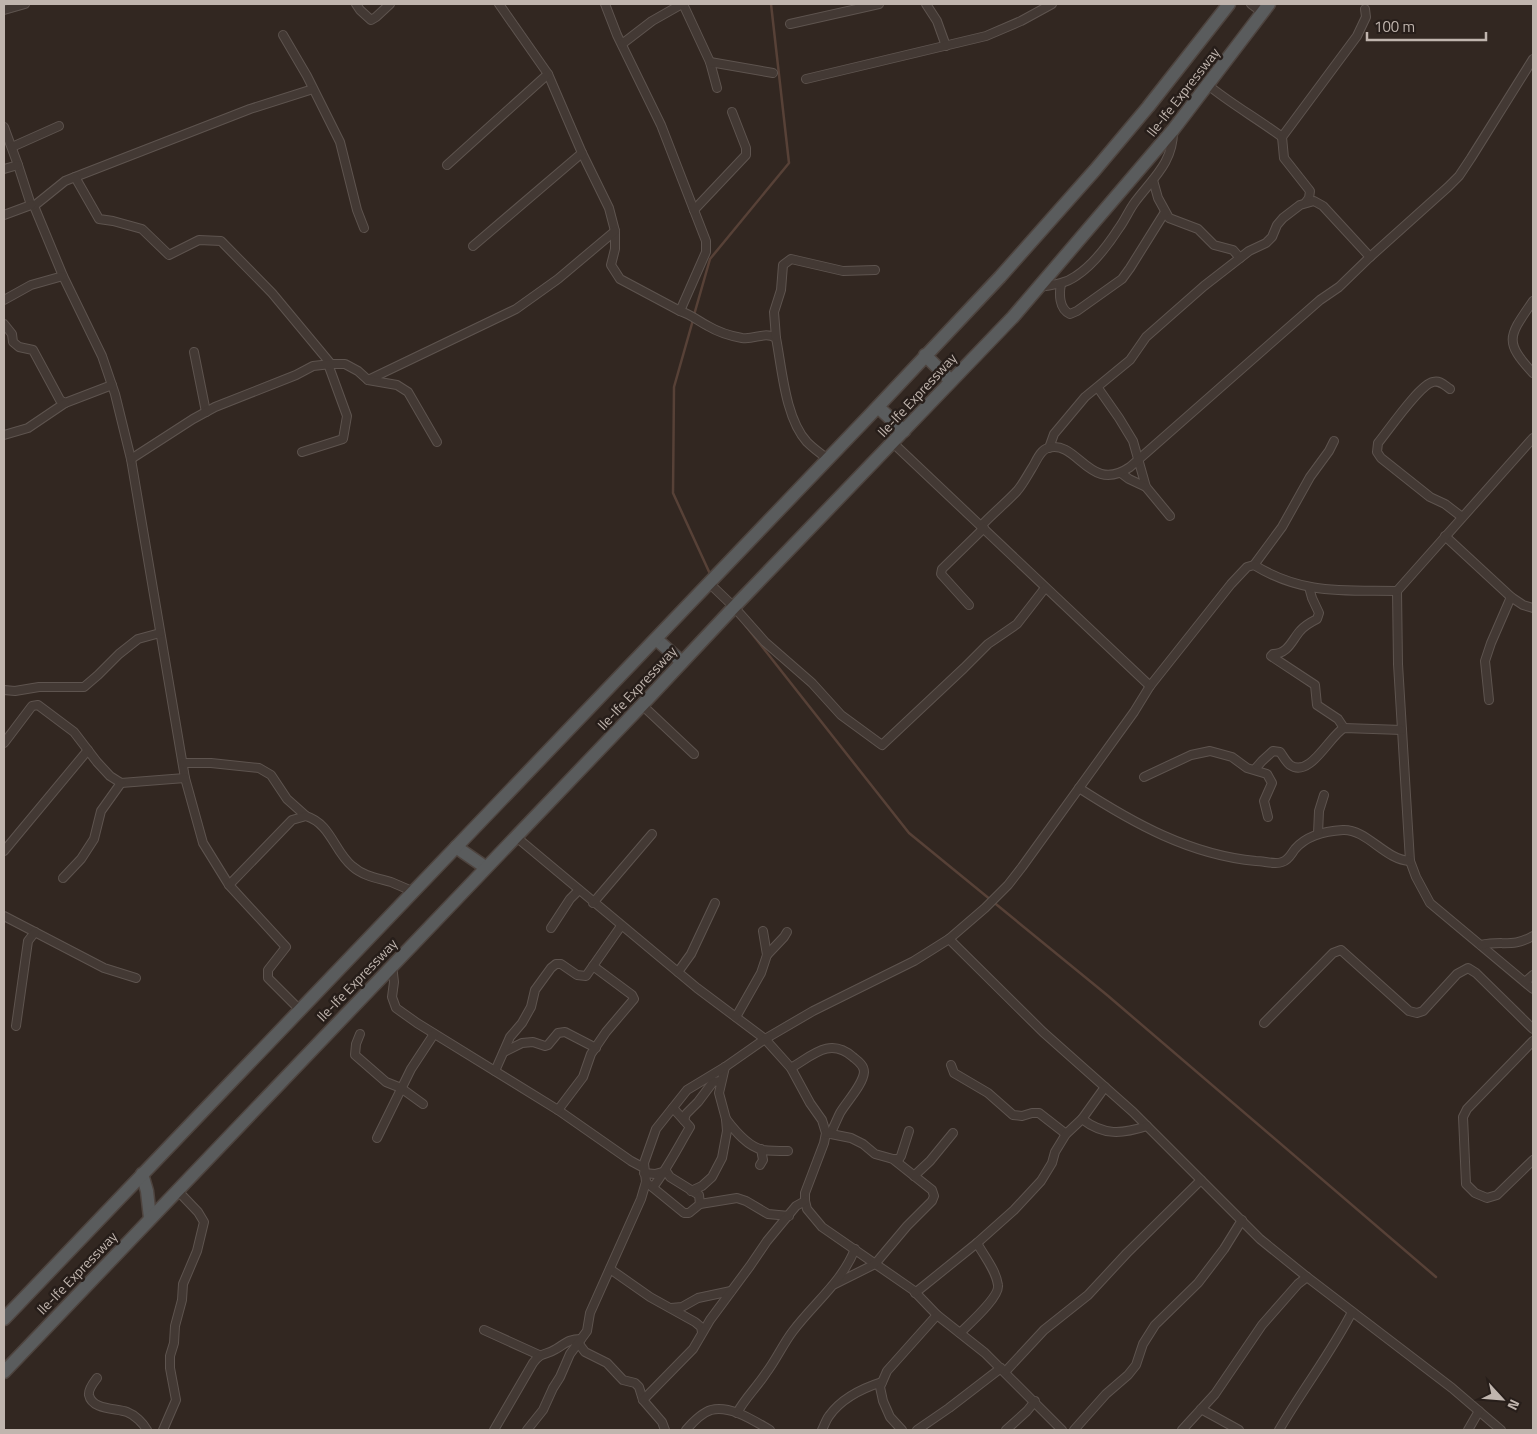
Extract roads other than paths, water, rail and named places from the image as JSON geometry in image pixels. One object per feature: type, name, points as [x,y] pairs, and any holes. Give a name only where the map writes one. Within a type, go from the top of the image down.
[{"type":"highway","name":"Ile-Ife Expressway","points":[[4,1318],[878,407],[1000,277],[1148,107],[1229,4]]},
{"type":"highway","name":"Ile-Ife Expressway","points":[[4,1372],[1013,317],[1173,130],[1266,8]]},
{"type":"highway","points":[[925,355],[951,381]]},
{"type":"highway","points":[[878,407],[904,431]]},
{"type":"highway","points":[[656,639],[682,662]]},
{"type":"highway","points":[[456,847],[485,867]]},
{"type":"highway","points":[[142,1174],[148,1191],[150,1218]]},
{"type":"street","points":[[4,10],[25,4]]},
{"type":"street","points":[[356,4],[371,20],[376,18],[390,4]]},
{"type":"street","points":[[499,4],[548,74],[582,153],[610,208],[615,231],[615,249],[611,265],[620,279],[724,333],[742,338],[770,334],[776,338]]},
{"type":"street","points":[[604,4],[661,125],[707,248],[680,311]]},
{"type":"street","points":[[622,44],[652,21],[682,4],[710,62],[717,88]]},
{"type":"street","points":[[926,4],[937,21],[946,46]]},
{"type":"street","points":[[806,79],[986,36],[1052,4]]},
{"type":"street","points":[[1251,4],[1266,8]]},
{"type":"street","points":[[790,24],[873,5]]},
{"type":"street","points":[[1049,448],[1054,434],[1085,397],[1130,360],[1146,337],[1204,286],[1249,250],[1266,243],[1283,218],[1309,198],[1310,191],[1284,158],[1282,137],[1357,36],[1366,17],[1365,9]]},
{"type":"street","points":[[283,35],[340,142],[357,210],[364,228]]},
{"type":"street","points":[[969,605],[941,574],[942,569],[1018,490],[1042,452],[1049,448],[1061,448],[1074,455],[1098,474],[1122,473],[1320,300],[1339,287],[1459,176],[1533,60]]},
{"type":"street","points":[[710,62],[773,73]]},
{"type":"street","points":[[447,165],[548,74]]},
{"type":"street","points":[[1208,85],[1282,137]]},
{"type":"street","points":[[4,215],[32,206],[65,181],[250,108],[313,89]]},
{"type":"street","points":[[694,210],[746,155],[746,148],[732,112]]},
{"type":"street","points":[[12,147],[59,126]]},
{"type":"street","points":[[4,127],[32,206],[63,276],[102,356],[112,384],[132,459],[185,778],[203,843],[229,885],[286,947],[268,970],[268,978],[300,1010]]},
{"type":"street","points":[[1038,287],[1061,284],[1076,276],[1095,259],[1119,229],[1135,202],[1160,173],[1174,140],[1173,130]]},
{"type":"street","points":[[473,246],[582,153]]},
{"type":"street","points":[[4,169],[18,165]]},
{"type":"street","points":[[76,177],[99,219],[142,229],[169,255],[198,240],[221,241],[272,293],[330,364],[347,416],[343,439],[302,452]]},
{"type":"street","points":[[1152,180],[1158,198],[1169,218],[1198,229],[1214,245],[1233,250],[1240,258]]},
{"type":"street","points":[[1143,193],[1158,198]]},
{"type":"street","points":[[1306,202],[1314,201],[1323,206],[1370,257]]},
{"type":"street","points":[[1061,284],[1062,307],[1065,312],[1070,314],[1077,311],[1122,278],[1165,212]]},
{"type":"street","points":[[368,380],[516,309],[558,279],[615,231]]},
{"type":"street","points":[[828,459],[806,441],[794,422],[783,383],[773,321],[774,307],[781,290],[783,265],[791,259],[842,271],[875,270]]},
{"type":"street","points":[[4,300],[31,285],[63,276]]},
{"type":"street","points":[[1533,301],[1514,331],[1512,346],[1533,373]]},
{"type":"street","points":[[4,324],[12,334],[13,342],[19,347],[32,350],[60,400],[65,403]]},
{"type":"street","points":[[194,352],[206,412]]},
{"type":"street","points":[[132,459],[206,412],[296,375],[313,366],[330,364],[345,364],[358,371],[368,380],[397,385],[408,392],[438,442]]},
{"type":"street","points":[[1450,389],[1441,382],[1431,382],[1421,389],[1378,443],[1377,452],[1401,476],[1462,517]]},
{"type":"street","points":[[4,436],[28,428],[65,403],[112,384]]},
{"type":"street","points":[[1098,388],[1133,441],[1146,487],[1170,516]]},
{"type":"street","points":[[1533,438],[1397,591],[1398,664],[1410,862],[1430,903],[1533,989]]},
{"type":"street","points":[[526,1430],[543,1410],[570,1354],[580,1341],[589,1323],[590,1313],[641,1199],[646,1182],[644,1163],[656,1129],[687,1090],[725,1067],[765,1039],[814,1011],[914,962],[949,939],[1008,885],[1150,686],[1231,584],[1247,566],[1254,564],[1282,527],[1310,477],[1334,441]]},
{"type":"street","points":[[893,443],[1150,686]]},
{"type":"street","points":[[1122,473],[1129,479],[1146,487]]},
{"type":"street","points":[[1446,536],[1511,597],[1523,605],[1533,608]]},
{"type":"street","points":[[1254,564],[1279,578],[1310,588],[1397,591]]},
{"type":"street","points":[[709,583],[734,607],[765,642],[812,683],[841,714],[882,744],[988,644],[1016,624],[1045,588]]},
{"type":"street","points":[[1310,588],[1312,598],[1319,613],[1317,619],[1300,630],[1286,650],[1271,656],[1315,685],[1317,705],[1338,718],[1344,728]]},
{"type":"street","points":[[1489,700],[1485,661],[1511,597]]},
{"type":"street","points":[[4,690],[15,691],[39,687],[84,687],[138,639],[160,632]]},
{"type":"street","points":[[4,743],[32,706],[38,705],[74,732],[110,776],[120,783],[185,778]]},
{"type":"street","points":[[642,705],[694,754]]},
{"type":"street","points":[[1255,769],[1274,751],[1280,752],[1290,765],[1307,766],[1344,728],[1402,730]]},
{"type":"street","points":[[4,851],[88,750]]},
{"type":"street","points":[[1144,777],[1191,755],[1210,751],[1232,757],[1248,768],[1267,774],[1272,783],[1264,802],[1268,817]]},
{"type":"street","points":[[184,763],[211,763],[259,768],[271,775],[288,799],[306,816],[321,824],[350,865],[362,874],[391,882],[412,891]]},
{"type":"street","points":[[63,878],[82,859],[94,839],[101,811],[120,783]]},
{"type":"street","points":[[1079,788],[1118,813],[1163,836],[1198,850],[1245,860],[1281,863],[1288,859],[1306,839],[1318,834],[1344,830],[1357,833],[1401,861],[1410,862]]},
{"type":"street","points":[[1318,834],[1319,811],[1324,795]]},
{"type":"street","points":[[229,885],[292,820],[306,816]]},
{"type":"street","points":[[593,903],[652,834]]},
{"type":"street","points":[[515,836],[621,926],[765,1039],[791,1068],[828,1133]]},
{"type":"street","points":[[551,928],[578,890]]},
{"type":"street","points":[[678,972],[691,954],[715,903]]},
{"type":"street","points":[[4,916],[104,968],[136,978]]},
{"type":"street","points":[[495,1071],[510,1037],[522,1022],[531,1006],[535,990],[551,968],[556,964],[562,964],[577,975],[586,976],[621,926]]},
{"type":"street","points":[[763,931],[767,955]]},
{"type":"street","points":[[16,1026],[28,941],[35,932]]},
{"type":"street","points":[[736,1017],[761,973],[767,955],[787,932]]},
{"type":"street","points":[[1480,945],[1495,942],[1512,944],[1523,942],[1533,936]]},
{"type":"street","points":[[949,939],[1043,1032],[1147,1126],[1260,1238],[1307,1277],[1452,1388],[1501,1430]]},
{"type":"street","points":[[1264,1023],[1333,953],[1341,950],[1410,1011],[1417,1013],[1423,1011],[1457,974],[1468,968],[1476,973],[1533,1028]]},
{"type":"street","points":[[392,965],[394,982],[392,997],[396,1008],[434,1034],[558,1110],[644,1170],[655,1174],[666,1171]]},
{"type":"street","points":[[558,1110],[582,1076],[606,1032],[634,999],[632,995],[593,966]]},
{"type":"street","points":[[1525,982],[1533,975]]},
{"type":"street","points":[[504,1052],[522,1043],[533,1042],[545,1046],[558,1033],[565,1032],[596,1048]]},
{"type":"street","points":[[360,1034],[356,1044],[355,1055],[386,1082],[401,1088],[423,1104]]},
{"type":"street","points":[[377,1138],[410,1069],[434,1034]]},
{"type":"street","points":[[1533,1040],[1467,1109],[1463,1117],[1466,1184],[1476,1193],[1486,1198],[1497,1195],[1533,1160]]},
{"type":"street","points":[[791,1068],[822,1049],[838,1047],[846,1051],[863,1066],[864,1072],[862,1080],[828,1133],[805,1193],[807,1209],[822,1227],[915,1293],[936,1315],[985,1353],[1062,1430]]},
{"type":"street","points":[[951,1065],[954,1073],[988,1093],[1013,1114],[1022,1116],[1032,1112],[1039,1113],[1066,1134]]},
{"type":"street","points":[[691,1191],[702,1186],[712,1176],[722,1158],[727,1131],[719,1093],[725,1067]]},
{"type":"street","points":[[684,1120],[686,1114],[714,1082],[721,1081]]},
{"type":"street","points":[[915,1293],[1014,1210],[1041,1181],[1066,1134],[1082,1119],[1105,1087]]},
{"type":"street","points":[[653,1188],[666,1171],[673,1155],[690,1127],[673,1108]]},
{"type":"street","points":[[822,1120],[838,1117]]},
{"type":"street","points":[[726,1119],[747,1142],[761,1150],[788,1151]]},
{"type":"street","points":[[1082,1119],[1103,1132],[1128,1132],[1147,1126]]},
{"type":"street","points":[[828,1133],[850,1138],[863,1144],[876,1154],[899,1159],[909,1131]]},
{"type":"street","points":[[914,1176],[930,1161],[953,1133]]},
{"type":"street","points":[[760,1165],[763,1160],[761,1150]]},
{"type":"street","points":[[835,1284],[875,1264],[907,1226],[932,1201],[934,1196],[932,1190],[893,1159]]},
{"type":"street","points":[[666,1171],[670,1177],[699,1195],[700,1204]]},
{"type":"street","points":[[917,1430],[1003,1370],[1044,1330],[1088,1295],[1127,1253],[1201,1180]]},
{"type":"street","points":[[646,1182],[684,1213],[690,1212],[700,1204],[738,1198],[768,1214],[789,1216]]},
{"type":"street","points":[[163,1430],[176,1400],[170,1368],[170,1356],[182,1300],[183,1284],[197,1250],[204,1222],[198,1212],[177,1190]]},
{"type":"street","points":[[644,1400],[693,1349],[702,1332],[778,1226],[796,1206],[805,1201]]},
{"type":"street","points":[[1074,1430],[1106,1394],[1128,1375],[1136,1365],[1142,1344],[1155,1325],[1198,1283],[1224,1249],[1242,1220]]},
{"type":"street","points":[[960,1333],[996,1295],[998,1286],[994,1274],[976,1243]]},
{"type":"street","points":[[737,1413],[742,1403],[765,1375],[792,1332],[835,1284],[851,1260],[855,1249]]},
{"type":"street","points":[[610,1269],[623,1280],[695,1322],[702,1332]]},
{"type":"street","points":[[1182,1430],[1215,1394],[1262,1325],[1298,1284],[1307,1277]]},
{"type":"street","points":[[669,1308],[682,1307],[698,1298],[731,1291]]},
{"type":"street","points":[[1279,1430],[1300,1394],[1338,1339],[1352,1312]]},
{"type":"street","points":[[902,1430],[890,1417],[883,1401],[880,1387],[887,1371],[936,1315]]},
{"type":"street","points":[[484,1330],[539,1355]]},
{"type":"street","points":[[494,1430],[532,1363],[539,1355],[556,1349],[567,1340],[580,1341]]},
{"type":"street","points":[[580,1341],[585,1352],[607,1363],[623,1380],[635,1383],[639,1387],[644,1400],[662,1422],[665,1430]]},
{"type":"street","points":[[97,1378],[90,1389],[89,1395],[91,1400],[106,1408],[127,1413],[138,1419],[147,1430]]},
{"type":"street","points":[[822,1430],[828,1417],[841,1402],[869,1386],[882,1382]]},
{"type":"street","points":[[1006,1430],[1035,1401]]},
{"type":"street","points":[[1201,1409],[1239,1430]]},
{"type":"street","points":[[686,1430],[695,1420],[710,1410],[737,1413],[770,1430]]},
{"type":"street","points":[[1468,1430],[1479,1411]]},
{"type":"waterway","points":[[694,315],[710,259],[789,163],[771,4]]},
{"type":"waterway","points":[[693,320],[674,387],[673,493],[711,576]]},
{"type":"waterway","points":[[745,625],[909,833],[1107,995],[1436,1277]]}]
